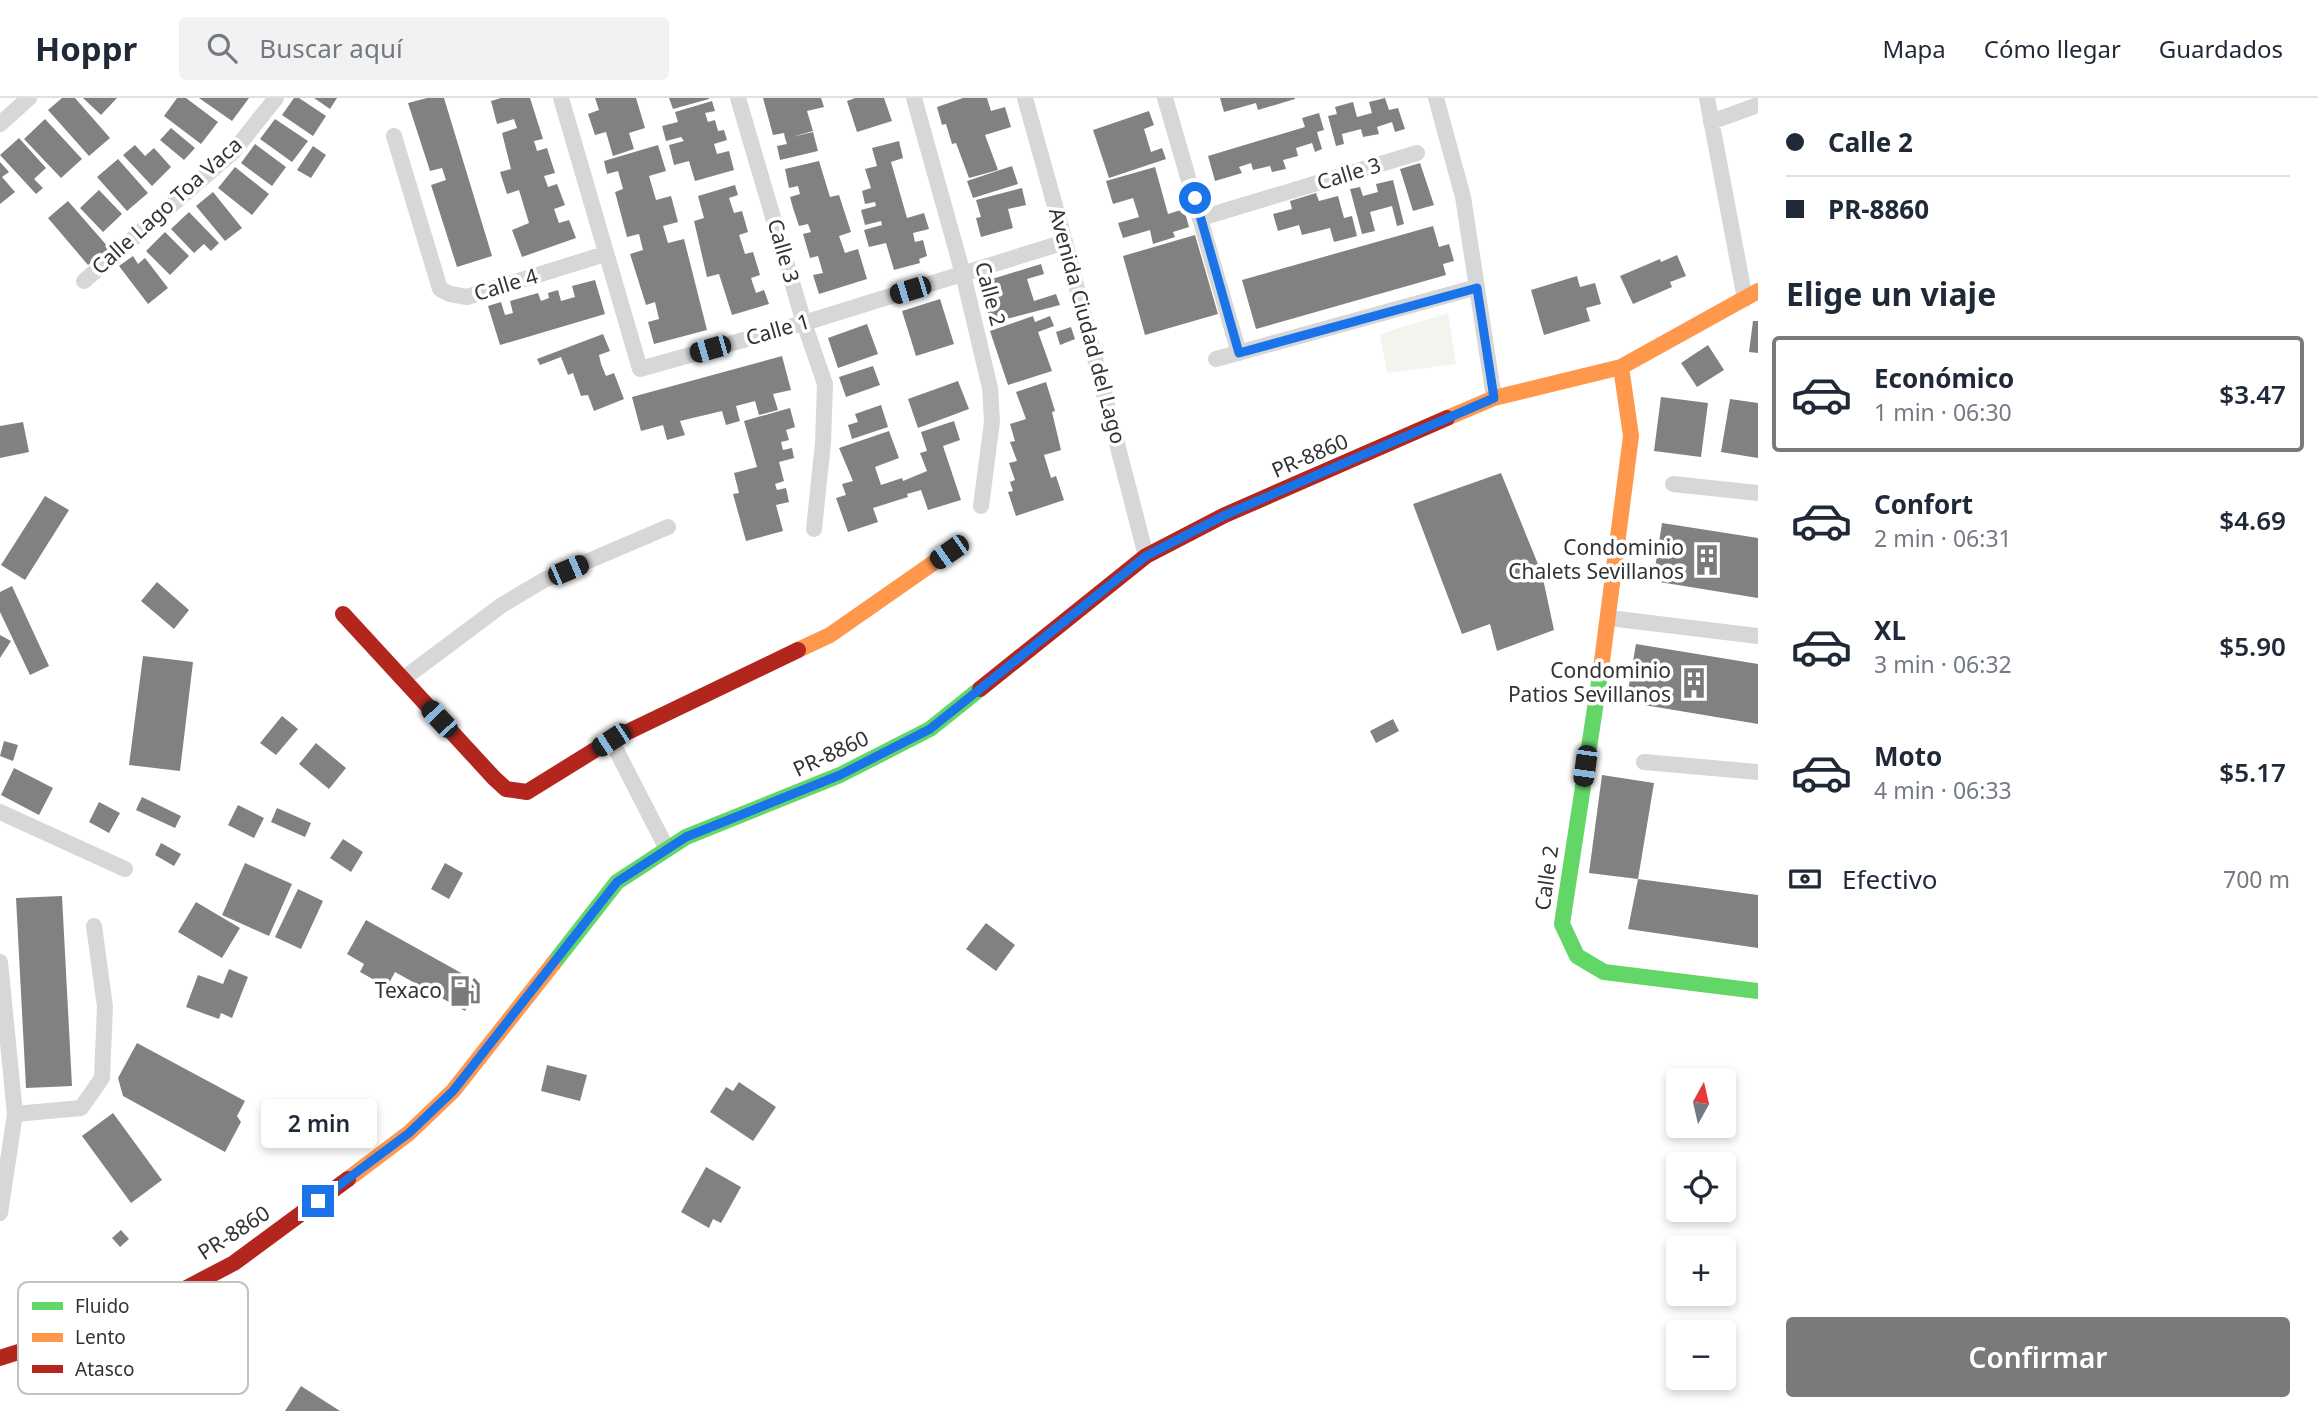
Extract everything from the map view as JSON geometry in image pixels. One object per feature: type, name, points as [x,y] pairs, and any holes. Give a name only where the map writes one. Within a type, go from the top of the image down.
[{"type":"street","points":[[0,124],[29,98]]},
{"type":"street","name":"Calle Lago Toa Vaca","points":[[84,281],[233,152],[276,98]]},
{"type":"street","name":"Calle 1","points":[[561,98],[640,369],[804,323],[1065,242]]},
{"type":"street","name":"Calle 3","points":[[738,98],[804,323],[825,384],[823,443],[814,528]]},
{"type":"street","name":"Calle 2","points":[[915,98],[963,274],[990,388],[992,422],[981,506]]},
{"type":"street","name":"Avenida Ciudad del Lago","points":[[1025,98],[1146,556]]},
{"type":"street","points":[[1165,98],[1239,353]]},
{"type":"street","points":[[1436,98],[1463,197],[1494,398]]},
{"type":"street","points":[[1707,98],[1751,295]]},
{"type":"street","points":[[1711,121],[1758,104]]},
{"type":"street","name":"Calle 4","points":[[394,136],[440,289],[467,298],[605,254]]},
{"type":"street","name":"Calle 3","points":[[1201,218],[1417,153]]},
{"type":"street","points":[[1216,359],[1477,288]]},
{"type":"street","name":"PR-8860","points":[[198,1282],[234,1263],[409,1133],[453,1091],[617,882],[667,849],[686,837],[840,775],[930,729],[1146,556],[1225,515],[1494,398],[1621,367],[1751,295]]},
{"type":"street","name":"Calle 2","points":[[1621,367],[1631,436],[1609,618],[1562,924],[1577,956],[1604,972],[1758,992]]},
{"type":"street","points":[[1673,484],[1758,493]]},
{"type":"street","points":[[403,680],[502,605],[544,580],[668,527]]},
{"type":"street","points":[[343,614],[506,789],[527,792],[611,740],[830,635],[949,552]]},
{"type":"street","points":[[1609,618],[1758,636]]},
{"type":"street","points":[[611,740],[667,849]]},
{"type":"street","points":[[1644,762],[1758,772]]},
{"type":"street","points":[[0,811],[125,869]]},
{"type":"street","points":[[15,1114],[81,1108],[102,1078],[105,1007],[94,926]]},
{"type":"street","points":[[0,962],[15,1114],[0,1213]]},
{"type":"street","name":"PR-8860","points":[[0,1358],[18,1352]]},
{"type":"shaded area","points":[[1448,313],[1456,364],[1387,373],[1380,334]]},
{"type":"building","points":[[62,98],[75,98],[110,138],[89,156],[48,110]]},
{"type":"building","points":[[83,98],[117,98],[101,115]]},
{"type":"building","points":[[177,98],[186,98],[218,122],[201,144],[164,116]]},
{"type":"building","points":[[199,98],[249,98],[232,121]]},
{"type":"building","points":[[294,98],[299,98],[326,116],[313,136],[282,115]]},
{"type":"building","points":[[314,98],[337,98],[330,109]]},
{"type":"building","points":[[427,98],[444,98],[492,256],[457,267],[431,185],[446,180],[442,168],[430,171],[408,103]]},
{"type":"building","points":[[501,98],[530,98],[543,139],[534,141],[537,151],[547,148],[555,173],[544,176],[548,187],[557,184],[565,205],[554,209],[559,223],[569,220],[576,238],[522,257],[512,230],[529,223],[519,190],[507,194],[500,172],[511,169],[502,133],[517,128],[514,119],[497,124],[491,101]]},
{"type":"building","points":[[595,98],[636,98],[645,128],[629,133],[634,149],[613,156],[606,132],[595,135],[588,114],[599,110]]},
{"type":"building","points":[[669,98],[709,98],[709,99],[673,109]]},
{"type":"building","points":[[763,98],[821,98],[824,107],[807,111],[813,131],[792,137],[813,132],[818,151],[780,160],[777,146],[787,144],[784,133],[773,135]]},
{"type":"building","points":[[855,98],[884,98],[892,121],[857,132],[847,101]]},
{"type":"building","points":[[963,98],[987,98],[991,111],[1005,107],[1011,127],[985,135],[998,170],[969,178],[956,143],[952,144],[946,124],[942,125],[937,107]]},
{"type":"building","points":[[1220,98],[1295,99],[1258,110],[1256,103],[1224,112]]},
{"type":"building","points":[[1385,98],[1389,110],[1398,108],[1405,129],[1395,132],[1392,122],[1377,127],[1379,134],[1363,137],[1361,129],[1342,134],[1344,144],[1336,146],[1328,116],[1337,114],[1335,107],[1353,102],[1357,117],[1372,113],[1369,102]]},
{"type":"building","points":[[712,101],[715,111],[705,113],[708,122],[715,120],[718,131],[724,130],[727,140],[714,144],[717,154],[729,151],[734,170],[695,181],[689,161],[674,165],[669,145],[684,141],[681,137],[666,141],[662,126],[678,122],[675,112]]},
{"type":"building","points":[[1149,111],[1154,125],[1144,129],[1151,152],[1162,148],[1166,159],[1109,178],[1093,130]]},
{"type":"building","points":[[1319,113],[1324,130],[1317,132],[1322,149],[1315,152],[1312,143],[1296,148],[1298,156],[1283,160],[1286,169],[1272,172],[1270,166],[1253,170],[1251,163],[1239,167],[1242,173],[1215,181],[1208,156],[1305,127],[1302,118]]},
{"type":"building","points":[[45,119],[82,159],[61,178],[24,139]]},
{"type":"building","points":[[275,119],[308,141],[292,162],[260,139]]},
{"type":"building","points":[[171,128],[195,148],[184,160],[160,140]]},
{"type":"building","points":[[19,138],[46,168],[34,179],[43,188],[36,194],[0,155]]},
{"type":"building","points":[[899,141],[903,158],[891,162],[907,218],[924,213],[929,229],[913,233],[915,242],[923,240],[927,256],[919,259],[920,263],[894,270],[886,243],[869,247],[864,230],[882,225],[881,221],[865,225],[861,210],[876,206],[875,202],[865,204],[862,191],[871,188],[865,169],[877,166],[872,148]]},
{"type":"building","points":[[255,144],[286,167],[272,186],[241,163]]},
{"type":"building","points":[[135,145],[145,156],[154,148],[171,167],[152,186],[123,155]]},
{"type":"building","points":[[658,145],[666,171],[649,176],[656,200],[671,196],[678,222],[663,226],[668,243],[684,239],[707,330],[654,344],[648,322],[659,319],[655,302],[646,305],[630,254],[643,250],[639,234],[627,237],[615,192],[623,189],[618,171],[607,174],[604,161]]},
{"type":"building","points":[[313,146],[326,155],[311,178],[297,170]]},
{"type":"building","points":[[118,159],[148,193],[127,211],[97,177]]},
{"type":"building","points":[[819,161],[830,197],[839,195],[851,232],[839,236],[845,253],[858,249],[867,279],[819,294],[813,275],[823,273],[818,256],[810,258],[803,234],[811,232],[808,224],[799,226],[790,197],[800,194],[798,186],[789,188],[785,169]]},
{"type":"building","points":[[0,162],[9,172],[2,177],[15,192],[0,204]]},
{"type":"building","points":[[1420,163],[1434,205],[1413,211],[1400,169]]},
{"type":"building","points":[[1012,166],[1018,184],[973,198],[967,181]]},
{"type":"building","points":[[235,167],[269,194],[252,215],[218,188]]},
{"type":"building","points":[[1155,167],[1168,214],[1184,209],[1189,227],[1173,232],[1175,237],[1153,244],[1150,230],[1123,238],[1118,223],[1139,217],[1133,198],[1113,204],[1106,181]]},
{"type":"building","points":[[1393,180],[1404,224],[1397,226],[1392,206],[1370,212],[1375,231],[1362,234],[1350,189],[1360,187],[1363,196],[1378,192],[1376,184]]},
{"type":"building","points":[[735,185],[738,195],[729,198],[734,213],[742,211],[748,232],[739,235],[745,254],[753,252],[760,275],[751,278],[756,293],[764,290],[769,304],[732,315],[719,274],[707,277],[694,221],[704,218],[698,196]]},
{"type":"building","points":[[1022,188],[1026,205],[1008,209],[1013,228],[981,237],[976,218],[981,217],[976,200]]},
{"type":"building","points":[[99,190],[122,214],[103,232],[80,208]]},
{"type":"building","points":[[213,192],[242,228],[225,241],[196,206]]},
{"type":"building","points":[[1316,193],[1319,201],[1338,196],[1344,218],[1352,216],[1357,236],[1334,242],[1330,228],[1302,235],[1299,225],[1278,231],[1273,214],[1292,209],[1290,201]]},
{"type":"building","points":[[68,201],[109,248],[88,265],[48,218]]},
{"type":"building","points":[[189,212],[219,243],[211,251],[204,244],[194,253],[171,229]]},
{"type":"building","points":[[1433,226],[1439,247],[1449,244],[1454,261],[1443,264],[1446,275],[1256,329],[1242,280]]},
{"type":"building","points":[[165,232],[189,256],[170,275],[146,251]]},
{"type":"building","points":[[1195,235],[1218,314],[1145,335],[1123,256]]},
{"type":"building","points":[[1677,255],[1686,276],[1670,282],[1672,287],[1633,304],[1620,276],[1660,259],[1661,262]]},
{"type":"building","points":[[133,256],[138,264],[145,258],[168,288],[148,304],[119,266]]},
{"type":"building","points":[[1041,264],[1044,274],[1027,279],[1034,301],[1056,294],[1060,305],[991,323],[979,283]]},
{"type":"building","points":[[1577,276],[1580,287],[1595,283],[1601,304],[1586,308],[1590,321],[1544,335],[1531,290]]},
{"type":"building","points":[[595,280],[605,314],[500,345],[488,306],[501,302],[505,315],[513,313],[510,301],[538,293],[541,301],[549,298],[548,293],[558,290],[561,301],[575,297],[572,286]]},
{"type":"building","points":[[940,299],[954,344],[916,356],[902,311]]},
{"type":"building","points":[[1033,316],[1035,322],[1050,316],[1054,326],[1038,332],[1052,371],[1008,385],[990,331]]},
{"type":"building","points":[[1753,321],[1758,321],[1758,353],[1749,352]]},
{"type":"building","points":[[867,324],[878,354],[838,368],[828,338]]},
{"type":"building","points":[[1071,327],[1075,339],[1060,345],[1056,332]]},
{"type":"building","points":[[603,334],[610,351],[599,355],[601,364],[606,376],[614,373],[624,399],[594,411],[588,395],[581,396],[573,373],[568,375],[561,357],[540,365],[537,359]]},
{"type":"building","points":[[1708,345],[1724,370],[1697,387],[1681,363]]},
{"type":"building","points":[[782,356],[791,390],[773,394],[778,410],[759,415],[755,401],[736,406],[740,421],[726,425],[722,411],[680,421],[685,435],[667,440],[663,425],[641,431],[632,397]]},
{"type":"building","points":[[873,366],[880,385],[846,397],[839,377]]},
{"type":"building","points":[[958,381],[969,409],[918,428],[908,399]]},
{"type":"building","points":[[1046,382],[1055,411],[1052,412],[1061,450],[1044,455],[1051,478],[1056,476],[1064,500],[1016,516],[1008,492],[1013,491],[1010,482],[1015,480],[1009,463],[1017,461],[1010,442],[1015,441],[1010,424],[1026,419],[1016,392]]},
{"type":"building","points":[[1661,397],[1708,403],[1701,457],[1654,451]]},
{"type":"building","points":[[1730,399],[1758,403],[1758,458],[1721,452]]},
{"type":"building","points":[[881,405],[888,427],[852,439],[848,425],[858,422],[855,414]]},
{"type":"building","points":[[790,408],[795,427],[786,430],[789,440],[781,442],[783,450],[792,448],[794,458],[779,462],[784,481],[775,484],[777,490],[786,488],[789,502],[776,505],[783,531],[746,541],[733,494],[739,493],[734,473],[757,467],[744,421]]},
{"type":"building","points":[[954,421],[960,440],[943,446],[961,500],[928,510],[921,490],[873,508],[878,522],[848,532],[836,498],[846,495],[842,484],[853,481],[839,448],[889,431],[899,458],[875,467],[881,485],[902,478],[903,481],[927,471],[920,453],[927,451],[921,432]]},
{"type":"building","points":[[23,422],[29,452],[0,458],[0,426]]},
{"type":"building","points":[[1501,473],[1542,574],[1554,630],[1497,651],[1490,624],[1462,634],[1413,504]]},
{"type":"building","points":[[45,496],[69,510],[25,580],[1,565]]},
{"type":"building","name":"Condominio Chalets Sevillanos","points":[[1662,523],[1758,538],[1758,598],[1653,581]]},
{"type":"building","points":[[157,582],[189,610],[174,629],[141,601]]},
{"type":"building","points":[[12,586],[49,666],[30,675],[0,612],[0,592]]},
{"type":"building","points":[[0,635],[11,641],[0,658]]},
{"type":"building","name":"Condominio Patios Sevillanos","points":[[1636,644],[1758,664],[1758,724],[1626,702]]},
{"type":"building","points":[[143,656],[193,662],[180,771],[129,765]]},
{"type":"building","points":[[282,716],[298,729],[276,755],[260,743]]},
{"type":"building","points":[[1393,719],[1399,731],[1376,743],[1370,731]]},
{"type":"building","points":[[4,741],[18,745],[13,761],[0,756]]},
{"type":"building","points":[[316,743],[346,768],[329,789],[299,764]]},
{"type":"building","points":[[14,768],[53,788],[39,815],[1,795]]},
{"type":"building","points":[[1602,775],[1654,783],[1638,879],[1589,873]]},
{"type":"building","points":[[142,797],[181,816],[175,828],[136,810]]},
{"type":"building","points":[[99,802],[120,813],[109,833],[89,822]]},
{"type":"building","points":[[238,805],[264,818],[254,838],[228,825]]},
{"type":"building","points":[[277,808],[311,823],[305,837],[271,822]]},
{"type":"building","points":[[343,839],[363,852],[351,872],[330,858]]},
{"type":"building","points":[[161,843],[181,854],[174,866],[155,855]]},
{"type":"building","points":[[245,863],[292,884],[269,936],[222,915]]},
{"type":"building","points":[[445,863],[463,873],[449,899],[431,889]]},
{"type":"building","points":[[1638,879],[1758,895],[1758,948],[1628,929]]},
{"type":"building","points":[[298,889],[323,901],[301,949],[275,937]]},
{"type":"building","points":[[62,896],[72,1086],[26,1088],[16,898]]},
{"type":"building","points":[[196,902],[240,928],[222,958],[178,932]]},
{"type":"building","points":[[366,920],[481,984],[465,1011],[395,972],[387,987],[360,972],[364,964],[347,954]]},
{"type":"building","points":[[986,923],[1015,945],[996,971],[966,949]]},
{"type":"building","points":[[229,969],[248,977],[232,1018],[221,1013],[219,1019],[186,1007],[198,975],[223,984]]},
{"type":"building","points":[[137,1043],[245,1101],[237,1116],[241,1122],[225,1152],[123,1096],[118,1078]]},
{"type":"building","points":[[547,1065],[587,1075],[580,1101],[541,1091]]},
{"type":"building","points":[[739,1082],[776,1107],[753,1141],[710,1112],[726,1087],[733,1091]]},
{"type":"building","points":[[320,1110],[328,1122],[313,1133],[304,1121]]},
{"type":"building","points":[[113,1113],[162,1180],[131,1203],[82,1136]]},
{"type":"building","points":[[706,1167],[741,1187],[721,1223],[713,1219],[709,1228],[681,1212]]},
{"type":"building","points":[[121,1230],[129,1239],[120,1247],[112,1238]]},
{"type":"building","points":[[301,1386],[340,1411],[285,1411]]},
{"type":"traffic: fast","points":[[1601,669],[1562,924],[1577,956],[1604,972],[1758,991]]},
{"type":"traffic: fast","points":[[553,964],[617,882],[686,837],[840,775],[930,729],[980,689]]},
{"type":"traffic: slow","points":[[1447,418],[1494,398],[1621,367],[1758,291]]},
{"type":"traffic: slow","points":[[1601,669],[1631,436],[1621,367]]},
{"type":"traffic: slow","points":[[798,650],[830,635],[949,552]]},
{"type":"traffic: slow","points":[[348,1179],[409,1133],[453,1091],[553,964]]},
{"type":"traffic: jam","points":[[980,689],[1146,556],[1225,515],[1447,418]]},
{"type":"traffic: jam","points":[[343,614],[494,778],[506,789],[527,792],[611,740],[798,650]]},
{"type":"traffic: jam","points":[[198,1282],[234,1263],[348,1179]]},
{"type":"traffic: jam","points":[[0,1358],[18,1352]]},
{"type":"place","name":"Condominio Chalets Sevillanos","points":[[1707,560]]},
{"type":"place","name":"Condominio Patios Sevillanos","points":[[1694,683]]},
{"type":"place","name":"Texaco","points":[[465,991]]},
{"type":"route","points":[[318,1201],[409,1133],[453,1091],[617,882],[686,837],[840,775],[930,729],[1146,556],[1225,515],[1494,398],[1477,288],[1239,353],[1195,198]]}]
